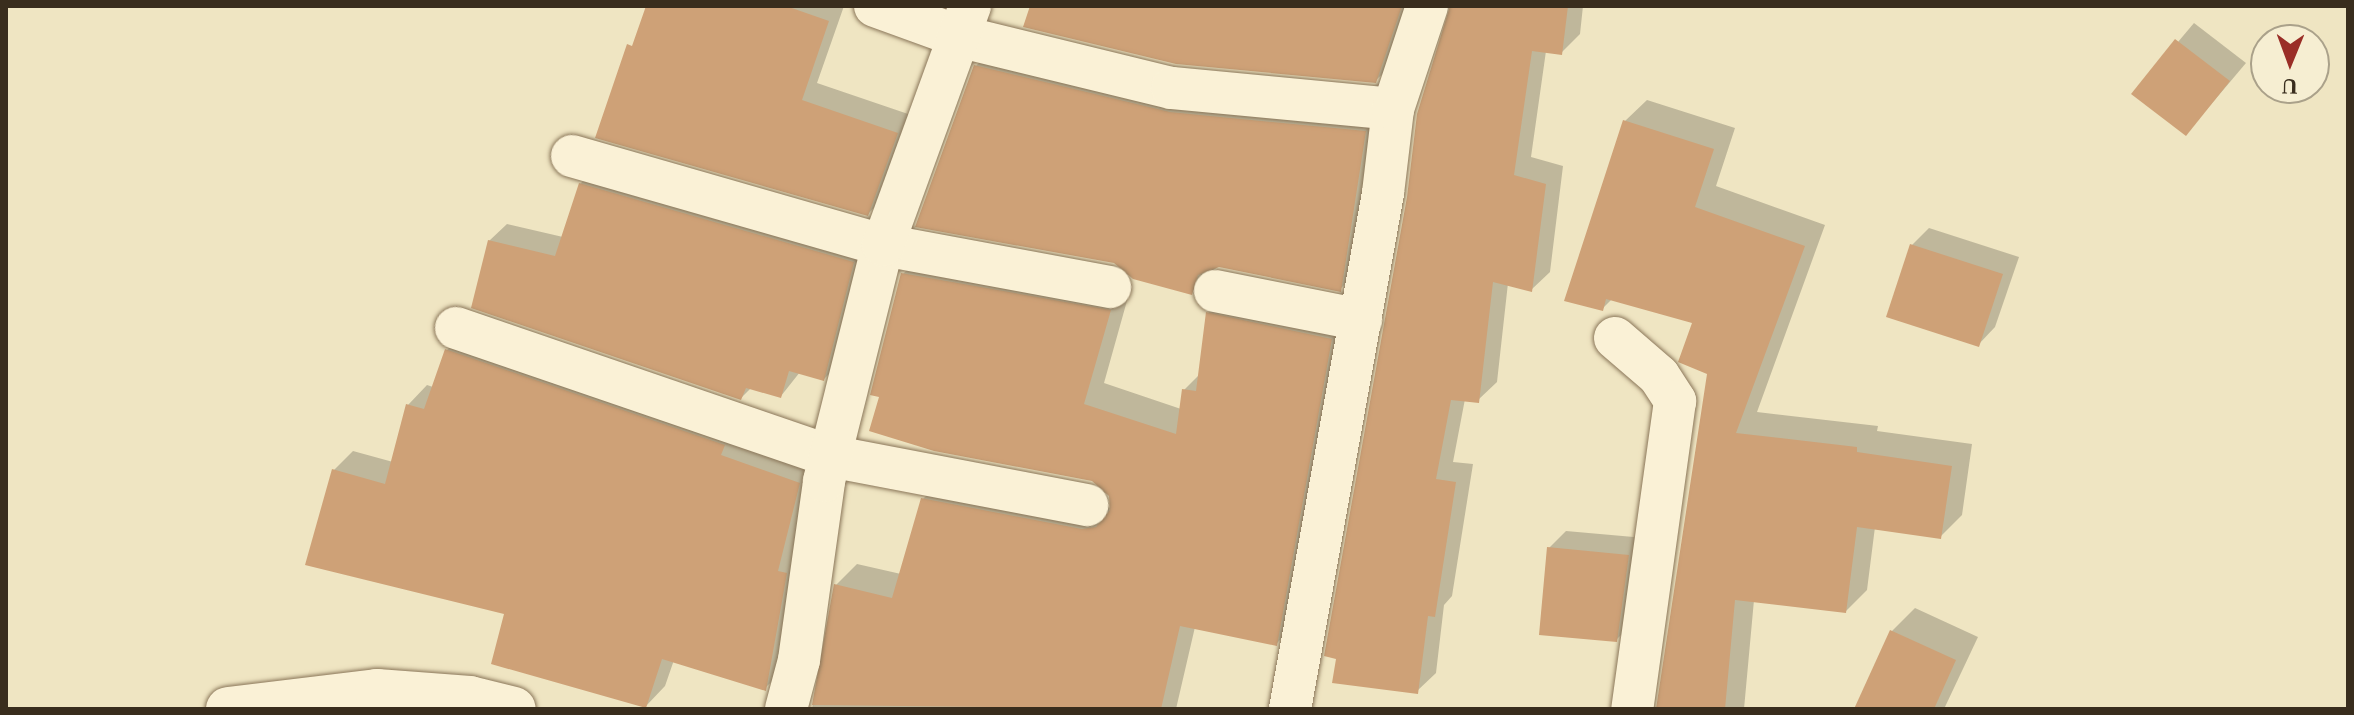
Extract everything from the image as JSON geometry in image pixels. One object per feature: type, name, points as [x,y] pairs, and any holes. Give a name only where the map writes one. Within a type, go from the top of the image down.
[{"type":"main road","points":[[228,709],[377,691],[470,698],[514,709]]},
{"type":"street","points":[[875,6],[964,21],[1172,88],[1393,109]]},
{"type":"street","points":[[1290,709],[1361,320],[1393,109],[1427,6]]},
{"type":"street","points":[[786,709],[799,660],[830,456],[883,245],[964,21]]},
{"type":"street","points":[[572,156],[883,245],[1110,287]]},
{"type":"street","points":[[1215,291],[1361,320]]},
{"type":"street","points":[[456,328],[830,456],[1087,505]]},
{"type":"street","points":[[1615,338],[1659,376],[1675,401],[1632,709]]},
{"type":"building","points":[[646,6],[786,6],[829,21],[802,100],[898,133],[868,216],[595,138],[627,44],[632,46]]},
{"type":"building","points":[[1030,6],[1402,6],[1376,83],[1176,64],[1023,27]]},
{"type":"building","points":[[1450,6],[1568,6],[1562,55],[1532,51],[1514,175],[1546,184],[1532,292],[1493,282],[1479,403],[1451,400],[1436,479],[1456,482],[1435,617],[1428,616],[1418,694],[1332,683],[1336,659],[1324,656],[1407,197],[1417,114]]},
{"type":"building","points":[[2175,39],[2230,81],[2186,136],[2131,94]]},
{"type":"building","points":[[974,65],[1170,112],[1366,131],[1341,292],[1219,267],[1198,275],[1192,295],[1133,279],[1114,263],[915,227]]},
{"type":"building","points":[[1623,120],[1714,149],[1695,207],[1805,246],[1736,433],[1857,447],[1857,452],[1952,466],[1941,539],[1857,527],[1846,613],[1735,600],[1725,709],[1656,709],[1707,374],[1678,362],[1692,323],[1606,299],[1603,311],[1564,301]]},
{"type":"building","points":[[579,183],[854,262],[824,381],[789,371],[781,398],[746,388],[741,400],[471,308],[488,240],[555,256]]},
{"type":"building","points":[[1910,244],[2003,274],[1979,347],[1886,317]]},
{"type":"building","points":[[901,273],[1111,310],[1084,404],[1176,434],[1182,389],[1196,391],[1206,312],[1332,339],[1277,646],[1180,626],[1161,709],[812,705],[834,584],[892,598],[921,498],[1082,529],[1096,527],[1110,510],[1109,496],[1092,481],[934,451],[869,431],[879,397],[870,395]]},
{"type":"building","points":[[445,349],[725,445],[721,455],[800,483],[778,571],[787,573],[766,691],[662,659],[646,708],[491,664],[504,614],[305,565],[332,469],[385,484],[406,404],[424,409]]},
{"type":"building","points":[[1547,547],[1629,555],[1617,642],[1539,635]]},
{"type":"building","points":[[1890,630],[1956,660],[1934,709],[1854,709]]}]
